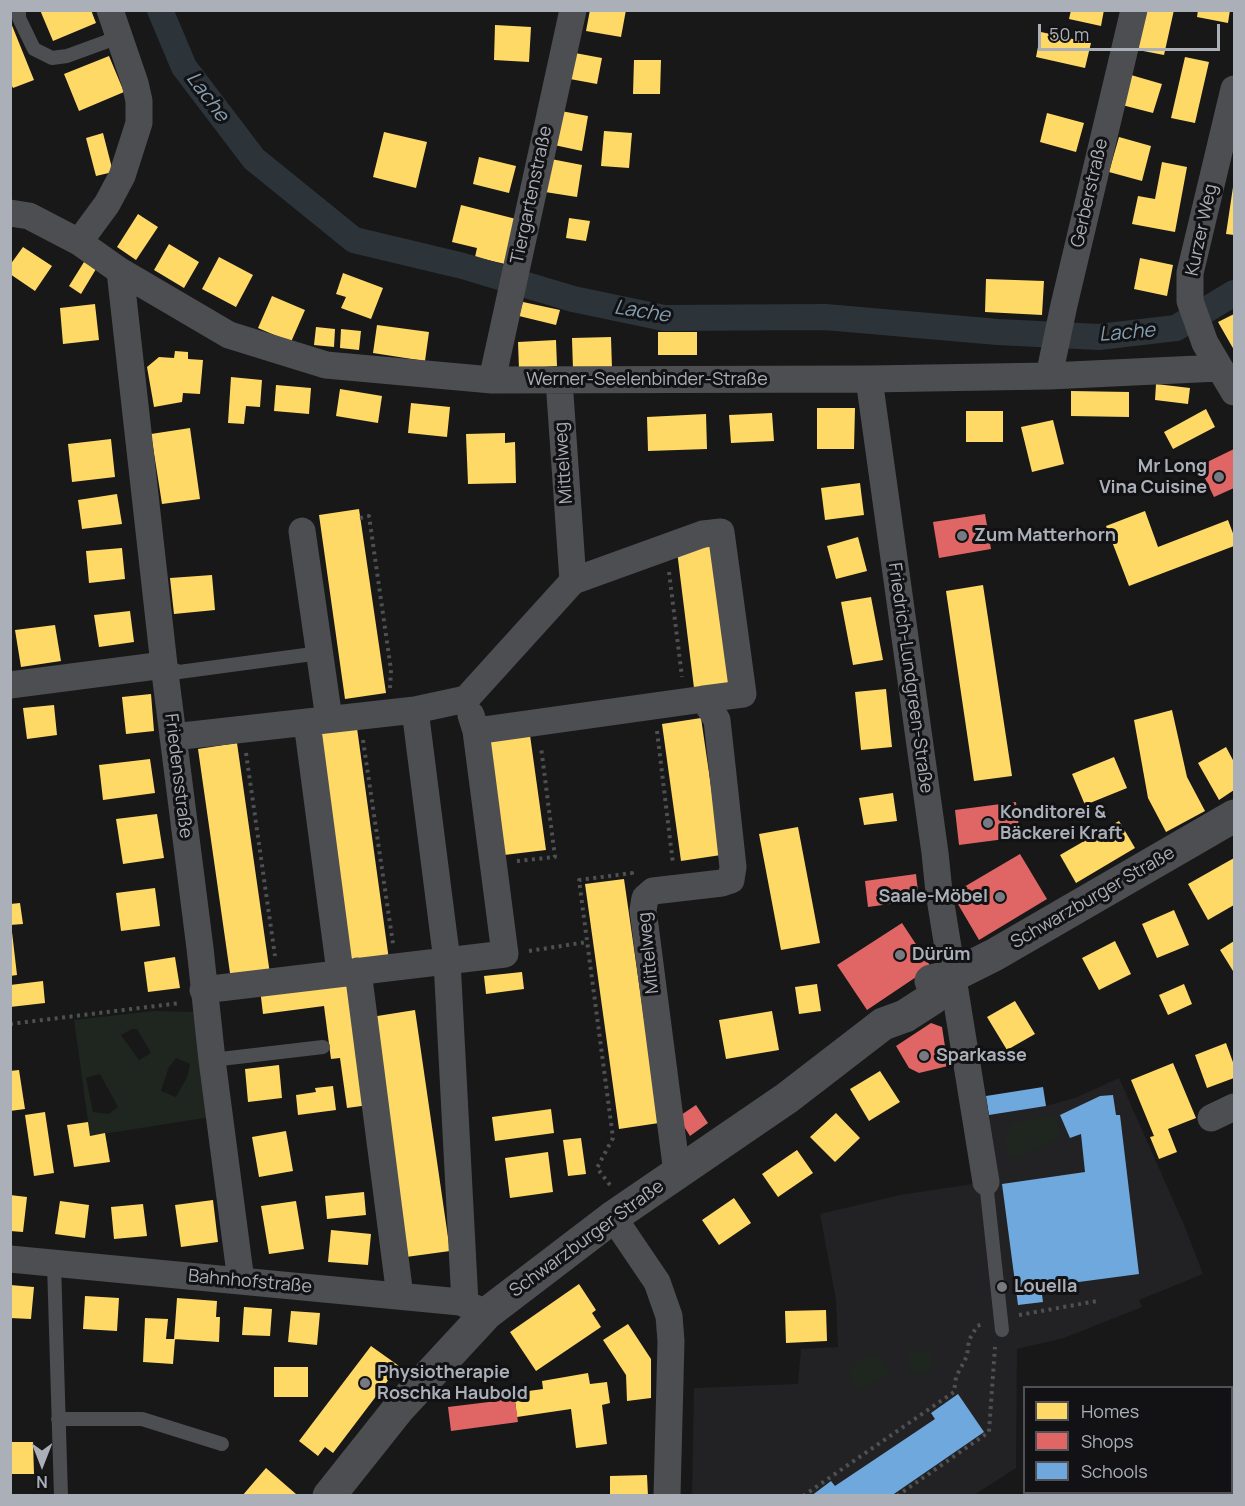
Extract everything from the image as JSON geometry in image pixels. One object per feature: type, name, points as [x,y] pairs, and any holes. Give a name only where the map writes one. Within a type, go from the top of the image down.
[{"type":"street","points":[[78,242],[107,204],[122,176],[139,123],[139,101],[135,83],[110,10]]},
{"type":"street","name":"Tiergartenstraße","points":[[492,380],[573,10]]},
{"type":"street","name":"Gerberstraße","points":[[1051,366],[1134,10]]},
{"type":"street","name":"Kurzer Weg","points":[[1219,368],[1205,343],[1190,301],[1190,273],[1234,88]]},
{"type":"street","name":"Werner-Seelenbinder-Straße","points":[[10,213],[29,216],[78,242],[120,271],[229,335],[326,365],[492,380],[869,379],[1051,366],[1219,368]]},
{"type":"street","name":"Friedensstraße","points":[[120,271],[164,665],[241,1281]]},
{"type":"street","points":[[1219,368],[1234,392]]},
{"type":"street","name":"Friedrich-Lundgreen-Straße","points":[[869,379],[952,976],[986,1182]]},
{"type":"street","name":"Mittelweg","points":[[558,380],[573,581]]},
{"type":"street","points":[[302,531],[320,653],[318,720],[349,972],[400,1296]]},
{"type":"street","points":[[173,736],[415,710],[466,699],[573,581],[703,534],[721,532],[743,694],[476,731]]},
{"type":"street","points":[[10,685],[164,665]]},
{"type":"street","points":[[204,995],[279,980],[505,954],[476,731],[466,699]]},
{"type":"street","name":"Mittelweg","points":[[677,1173],[643,910],[645,898],[653,891],[731,880],[733,867],[717,720],[695,700]]},
{"type":"street","points":[[415,710],[447,961],[475,1309]]},
{"type":"street","name":"Schwarzburger Straße","points":[[329,1496],[475,1309],[787,1098],[883,1024],[905,1016],[933,998],[952,976],[994,955],[1234,818]]},
{"type":"street","points":[[620,1212],[657,1282],[669,1316],[671,1341],[668,1496]]},
{"type":"street","name":"Bahnhofstraße","points":[[10,1259],[400,1296],[475,1309]]},
{"type":"lane","points":[[19,10],[19,18],[34,49],[52,58],[67,56],[119,37]]},
{"type":"lane","points":[[164,665],[178,672],[320,653]]},
{"type":"lane","points":[[212,1060],[323,1047]]},
{"type":"lane","points":[[986,1182],[1001,1324]]},
{"type":"lane","points":[[54,1264],[61,1496]]},
{"type":"lane","points":[[58,1419],[142,1419],[222,1444]]},
{"type":"path","points":[[360,518],[369,516],[391,670],[388,713]]},
{"type":"path","points":[[666,548],[695,700]]},
{"type":"path","points":[[654,707],[676,888]]},
{"type":"path","points":[[360,716],[396,966]]},
{"type":"path","points":[[493,864],[555,857],[537,723]]},
{"type":"path","points":[[242,729],[279,980]]},
{"type":"path","points":[[620,1212],[597,1168],[613,1138],[579,880],[632,873],[635,892],[645,898]]},
{"type":"path","points":[[505,954],[587,942]]},
{"type":"path","points":[[10,1024],[204,995]]},
{"type":"path","points":[[803,1496],[954,1392],[956,1377],[967,1356],[969,1340],[977,1326],[1001,1324],[1097,1301]]},
{"type":"path","points":[[897,1496],[989,1432],[996,1335],[1001,1324]]},
{"type":"shaded area","points":[[154,1011],[193,1012],[211,1117],[90,1136],[74,1020]],"holes":[[[137,1029],[151,1053],[139,1060],[121,1035]],[[176,1058],[190,1064],[187,1077],[176,1097],[161,1091],[168,1069]],[[100,1074],[118,1107],[109,1114],[93,1112],[86,1078]]]},
{"type":"shaded area","name":"Louella","points":[[1119,1078],[1185,1227],[1203,1274],[1139,1300],[1142,1307],[1064,1338],[1017,1349],[1016,1468],[974,1495],[692,1496],[694,1388],[798,1384],[801,1349],[838,1347],[836,1300],[820,1214],[900,1195],[999,1180],[989,1115],[1046,1106],[1075,1098]]},
{"type":"shaded area","points":[[1055,1115],[1062,1137],[1021,1157],[1012,1156],[1006,1146],[1006,1136],[1012,1122]]},
{"type":"shaded area","points":[[920,1349],[929,1353],[933,1362],[929,1371],[920,1375],[911,1371],[907,1362],[911,1353]]},
{"type":"shaded area","points":[[879,1353],[891,1374],[862,1389],[856,1386],[850,1379],[853,1363]]},
{"type":"building: Homes","points":[[40,10],[91,10],[96,23],[53,41]]},
{"type":"building: Homes","points":[[590,10],[626,10],[621,37],[586,31]]},
{"type":"building: Homes","points":[[1071,10],[1104,10],[1101,26],[1069,19]]},
{"type":"building: Homes","points":[[1146,10],[1174,10],[1164,55],[1138,50]]},
{"type":"building: Homes","points":[[1198,10],[1230,10],[1228,23],[1197,17]]},
{"type":"building: Homes","points":[[11,23],[34,80],[13,88],[10,82]]},
{"type":"building: Homes","points":[[495,25],[531,27],[529,62],[494,60]]},
{"type":"building: Homes","points":[[1041,32],[1091,43],[1085,68],[1036,57]]},
{"type":"building: Homes","points":[[575,53],[602,58],[597,84],[570,79]]},
{"type":"building: Homes","points":[[109,56],[124,92],[79,111],[64,74]]},
{"type":"building: Homes","points":[[1185,57],[1209,62],[1195,123],[1171,118]]},
{"type":"building: Homes","points":[[634,60],[661,60],[660,94],[633,94]]},
{"type":"building: Homes","points":[[1131,75],[1162,84],[1153,113],[1122,105]]},
{"type":"building: Homes","points":[[561,111],[588,116],[582,151],[554,145]]},
{"type":"building: Homes","points":[[1047,113],[1084,123],[1076,152],[1040,142]]},
{"type":"building: Homes","points":[[604,131],[632,133],[629,168],[601,166]]},
{"type":"building: Homes","points":[[384,132],[427,142],[416,188],[373,177]]},
{"type":"building: Homes","points":[[103,133],[113,172],[96,176],[86,138]]},
{"type":"building: Homes","points":[[1119,137],[1151,146],[1142,181],[1109,172]]},
{"type":"building: Homes","points":[[479,157],[516,166],[509,193],[473,184]]},
{"type":"building: Homes","points":[[551,159],[582,165],[577,197],[545,192]]},
{"type":"building: Homes","points":[[1162,162],[1187,167],[1175,232],[1132,224],[1138,196],[1155,199]]},
{"type":"building: Homes","points":[[1234,187],[1234,235],[1226,234]]},
{"type":"building: Homes","points":[[461,205],[516,219],[505,264],[475,257],[477,248],[452,242]]},
{"type":"building: Homes","points":[[138,214],[158,227],[136,260],[117,247]]},
{"type":"building: Homes","points":[[569,218],[590,221],[586,241],[566,238]]},
{"type":"building: Homes","points":[[169,244],[199,262],[184,288],[154,270]]},
{"type":"building: Homes","points":[[23,247],[52,266],[35,291],[10,274],[10,265]]},
{"type":"building: Homes","points":[[219,257],[253,275],[236,307],[202,289]]},
{"type":"building: Homes","points":[[1140,258],[1173,265],[1167,296],[1134,289]]},
{"type":"building: Homes","points":[[84,262],[96,269],[81,294],[69,286]]},
{"type":"building: Homes","points":[[343,273],[383,288],[371,319],[341,308],[346,297],[336,294]]},
{"type":"building: Homes","points":[[986,279],[1044,281],[1042,315],[985,312]]},
{"type":"building: Homes","points":[[272,296],[305,310],[291,342],[258,328]]},
{"type":"building: Homes","points":[[523,302],[560,310],[556,325],[519,316]]},
{"type":"building: Homes","points":[[95,304],[99,340],[63,344],[60,308]]},
{"type":"building: Homes","points":[[1234,314],[1234,350],[1218,322]]},
{"type":"building: Homes","points":[[377,325],[429,332],[425,361],[373,353]]},
{"type":"building: Homes","points":[[316,327],[335,329],[334,347],[314,345]]},
{"type":"building: Homes","points":[[341,329],[361,331],[359,350],[340,348]]},
{"type":"building: Homes","points":[[658,332],[697,332],[697,355],[658,355]]},
{"type":"building: Homes","points":[[611,337],[612,369],[573,370],[572,338]]},
{"type":"building: Homes","points":[[556,340],[557,366],[519,369],[518,342]]},
{"type":"building: Homes","points":[[175,351],[188,352],[188,359],[203,360],[200,394],[183,393],[182,402],[154,407],[147,367],[159,357],[174,358]]},
{"type":"building: Homes","points":[[231,377],[262,380],[260,407],[246,406],[244,424],[228,423]]},
{"type":"building: Homes","points":[[1156,384],[1190,388],[1188,404],[1155,400]]},
{"type":"building: Homes","points":[[276,385],[311,388],[309,414],[274,411]]},
{"type":"building: Homes","points":[[340,389],[382,396],[378,423],[336,416]]},
{"type":"building: Homes","points":[[1071,391],[1129,392],[1129,417],[1071,416]]},
{"type":"building: Homes","points":[[411,403],[450,407],[447,437],[408,433]]},
{"type":"building: Homes","points":[[817,408],[855,408],[854,449],[817,449]]},
{"type":"building: Homes","points":[[1206,409],[1215,427],[1173,449],[1164,432]]},
{"type":"building: Homes","points":[[966,411],[1003,411],[1003,442],[966,442]]},
{"type":"building: Homes","points":[[772,413],[774,441],[731,443],[729,415]]},
{"type":"building: Homes","points":[[706,414],[707,449],[648,451],[647,417]]},
{"type":"building: Homes","points":[[1053,420],[1064,464],[1032,472],[1021,427]]},
{"type":"building: Homes","points":[[190,428],[200,499],[162,504],[151,434]]},
{"type":"building: Homes","points":[[505,433],[505,443],[515,442],[516,483],[468,484],[466,434]]},
{"type":"building: Homes","points":[[111,439],[115,477],[72,482],[68,444]]},
{"type":"building: Homes","points":[[860,483],[864,515],[825,520],[821,488]]},
{"type":"building: Homes","points":[[117,494],[122,524],[82,529],[78,500]]},
{"type":"building: Homes","points":[[359,509],[386,693],[345,699],[319,515]]},
{"type":"building: Homes","points":[[1145,511],[1158,547],[1228,520],[1234,536],[1234,546],[1129,586],[1106,526]]},
{"type":"building: Homes","points":[[858,537],[867,571],[836,579],[827,546]]},
{"type":"building: Homes","points":[[715,546],[733,683],[694,688],[677,551]]},
{"type":"building: Homes","points":[[122,548],[125,579],[89,583],[86,551]]},
{"type":"building: Homes","points":[[212,575],[215,610],[174,614],[170,578]]},
{"type":"building: Homes","points":[[983,585],[1012,776],[974,781],[946,591]]},
{"type":"building: Homes","points":[[871,597],[883,660],[853,665],[841,602]]},
{"type":"building: Homes","points":[[130,611],[134,642],[99,647],[94,615]]},
{"type":"building: Homes","points":[[55,625],[61,661],[21,667],[15,630]]},
{"type":"building: Homes","points":[[886,689],[892,747],[861,750],[855,692]]},
{"type":"building: Homes","points":[[151,694],[154,731],[126,734],[122,697]]},
{"type":"building: Homes","points":[[54,705],[57,735],[27,739],[23,708]]},
{"type":"building: Homes","points":[[1172,710],[1187,777],[1205,811],[1166,832],[1148,798],[1134,720]]},
{"type":"building: Homes","points":[[701,718],[721,855],[681,861],[662,724]]},
{"type":"building: Homes","points":[[357,728],[389,960],[349,966],[317,734]]},
{"type":"building: Homes","points":[[529,728],[546,850],[504,855],[488,734]]},
{"type":"building: Homes","points":[[237,743],[270,974],[231,980],[198,749]]},
{"type":"building: Homes","points":[[1226,747],[1234,762],[1234,790],[1219,800],[1198,763]]},
{"type":"building: Homes","points":[[1114,757],[1127,788],[1085,805],[1072,774]]},
{"type":"building: Homes","points":[[150,759],[155,793],[103,800],[99,765]]},
{"type":"building: Homes","points":[[893,793],[897,821],[864,825],[859,798]]},
{"type":"building: Homes","points":[[157,814],[164,858],[123,864],[116,819]]},
{"type":"building: Homes","points":[[1119,821],[1135,848],[1076,883],[1060,855]]},
{"type":"building: Homes","points":[[798,827],[820,943],[781,950],[759,834]]},
{"type":"building: Homes","points":[[1234,858],[1234,905],[1208,920],[1188,884]]},
{"type":"building: Homes","points":[[624,879],[659,1123],[619,1129],[585,884]]},
{"type":"building: Homes","points":[[155,888],[160,926],[121,931],[116,893]]},
{"type":"building: Homes","points":[[20,903],[23,924],[10,925],[10,904]]},
{"type":"building: Homes","points":[[1174,910],[1189,945],[1157,958],[1142,924]]},
{"type":"building: Homes","points":[[12,932],[17,975],[10,976],[10,933]]},
{"type":"building: Homes","points":[[1115,941],[1131,974],[1099,990],[1082,958]]},
{"type":"building: Homes","points":[[1234,941],[1234,970],[1233,971],[1220,950]]},
{"type":"building: Homes","points":[[175,957],[180,988],[148,992],[144,962]]},
{"type":"building: Homes","points":[[522,972],[524,989],[486,994],[484,976]]},
{"type":"building: Homes","points":[[352,977],[369,1105],[347,1108],[340,1058],[331,1059],[324,1006],[263,1014],[260,989]]},
{"type":"building: Homes","points":[[43,981],[45,1003],[10,1007],[10,985]]},
{"type":"building: Homes","points":[[817,984],[821,1011],[799,1014],[795,987]]},
{"type":"building: Homes","points":[[1184,984],[1192,1004],[1168,1015],[1159,995]]},
{"type":"building: Homes","points":[[1015,1001],[1035,1034],[1007,1050],[987,1017]]},
{"type":"building: Homes","points":[[415,1010],[450,1251],[406,1257],[371,1017]]},
{"type":"building: Homes","points":[[772,1011],[779,1050],[726,1059],[719,1020]]},
{"type":"building: Homes","points":[[1226,1043],[1234,1065],[1234,1078],[1207,1088],[1195,1055]]},
{"type":"building: Homes","points":[[1173,1063],[1196,1118],[1168,1129],[1177,1152],[1159,1159],[1150,1137],[1154,1136],[1131,1080]]},
{"type":"building: Homes","points":[[279,1065],[282,1098],[248,1102],[245,1069]]},
{"type":"building: Homes","points":[[19,1070],[25,1109],[10,1111],[10,1071]]},
{"type":"building: Homes","points":[[880,1071],[900,1102],[869,1121],[850,1089]]},
{"type":"building: Homes","points":[[333,1086],[336,1110],[298,1115],[296,1095],[316,1092],[315,1088]]},
{"type":"building: Homes","points":[[551,1109],[554,1133],[495,1141],[492,1117]]},
{"type":"building: Homes","points":[[45,1112],[54,1173],[34,1176],[25,1115]]},
{"type":"building: Homes","points":[[836,1113],[860,1138],[835,1162],[810,1137]]},
{"type":"building: Homes","points":[[88,1122],[90,1136],[105,1133],[110,1162],[74,1167],[67,1125]]},
{"type":"building: Homes","points":[[286,1131],[293,1171],[259,1177],[252,1137]]},
{"type":"building: Homes","points":[[581,1138],[586,1174],[568,1176],[563,1140]]},
{"type":"building: Homes","points":[[797,1150],[813,1173],[778,1197],[762,1174]]},
{"type":"building: Homes","points":[[548,1152],[553,1192],[510,1198],[505,1158]]},
{"type":"building: Homes","points":[[364,1192],[366,1215],[327,1219],[325,1196]]},
{"type":"building: Homes","points":[[10,1195],[27,1197],[23,1232],[10,1231]]},
{"type":"building: Homes","points":[[734,1198],[751,1223],[719,1245],[702,1220]]},
{"type":"building: Homes","points":[[213,1200],[218,1242],[181,1247],[175,1205]]},
{"type":"building: Homes","points":[[60,1201],[89,1205],[85,1238],[55,1234]]},
{"type":"building: Homes","points":[[296,1201],[304,1249],[269,1254],[261,1206]]},
{"type":"building: Homes","points":[[143,1204],[147,1236],[114,1239],[111,1207]]},
{"type":"building: Homes","points":[[331,1230],[371,1234],[368,1265],[328,1262]]},
{"type":"building: Homes","points":[[579,1284],[596,1310],[592,1313],[601,1327],[536,1371],[510,1332]]},
{"type":"building: Homes","points":[[10,1285],[34,1287],[31,1319],[10,1318]]},
{"type":"building: Homes","points":[[85,1296],[119,1298],[117,1331],[83,1329]]},
{"type":"building: Homes","points":[[177,1298],[217,1301],[216,1317],[220,1317],[219,1342],[174,1339]]},
{"type":"building: Homes","points":[[244,1307],[272,1309],[270,1336],[242,1335]]},
{"type":"building: Homes","points":[[826,1310],[827,1341],[786,1343],[785,1311]]},
{"type":"building: Homes","points":[[291,1311],[320,1313],[317,1345],[288,1342]]},
{"type":"building: Homes","points":[[145,1318],[168,1319],[166,1339],[175,1339],[173,1364],[143,1362]]},
{"type":"building: Homes","points":[[628,1324],[651,1359],[651,1398],[627,1401],[626,1375],[603,1340]]},
{"type":"building: Homes","points":[[371,1346],[399,1366],[333,1453],[325,1447],[318,1456],[299,1441]]},
{"type":"building: Homes","points":[[274,1367],[308,1367],[308,1397],[274,1397]]},
{"type":"building: Homes","points":[[588,1373],[590,1384],[607,1382],[610,1403],[602,1405],[607,1444],[576,1448],[571,1409],[517,1417],[514,1393],[543,1389],[542,1381]]},
{"type":"building: Homes","points":[[10,1442],[33,1442],[34,1474],[10,1474]]},
{"type":"building: Homes","points":[[266,1468],[296,1494],[294,1496],[242,1496]]},
{"type":"building: Homes","points":[[647,1475],[648,1496],[610,1496],[610,1476]]},
{"type":"building: Shops","name":"Mr Long Vina Cuisine","points":[[1234,449],[1234,488],[1214,497],[1199,466]]},
{"type":"building: Shops","name":"Zum Matterhorn","points":[[985,514],[991,549],[939,558],[933,522]]},
{"type":"building: Shops","name":"Konditorei & Bäckerei Kraft","points":[[1016,802],[1020,837],[959,845],[955,810]]},
{"type":"building: Shops","name":"Saale-Möbel","points":[[1020,854],[1047,899],[979,940],[952,894]]},
{"type":"building: Shops","points":[[916,874],[919,900],[868,907],[865,881]]},
{"type":"building: Shops","points":[[902,923],[931,967],[867,1010],[837,965]]},
{"type":"building: Shops","name":"Sparkasse","points":[[931,1023],[942,1027],[948,1066],[919,1073],[909,1068],[896,1046]]},
{"type":"building: Shops","points":[[696,1105],[708,1123],[690,1136],[678,1117]]},
{"type":"building: Shops","points":[[514,1393],[518,1422],[451,1431],[448,1407],[489,1402],[489,1396]]},
{"type":"building: Schools","points":[[1043,1087],[1046,1106],[989,1115],[986,1096]]},
{"type":"building: Schools","points":[[1113,1095],[1116,1115],[1120,1115],[1139,1274],[1041,1287],[1043,1302],[1018,1305],[1002,1184],[1085,1172],[1081,1134],[1070,1138],[1060,1115],[1100,1096]]},
{"type":"building: Schools","points":[[958,1394],[984,1432],[891,1496],[811,1496],[831,1481],[835,1486],[935,1419],[931,1413]]},
{"type":"waterway","name":"Lache","points":[[160,10],[184,67],[254,159],[354,240],[463,266],[573,299],[664,318],[825,317],[998,332],[1099,337],[1176,328],[1234,293]]},
{"type":"place","name":"Mr Long Vina Cuisine","points":[[1219,477]]},
{"type":"place","name":"Zum Matterhorn","points":[[962,536]]},
{"type":"place","name":"Konditorei & Bäckerei Kraft","points":[[988,823]]},
{"type":"place","name":"Saale-Möbel","points":[[1000,897]]},
{"type":"place","name":"Dürüm","points":[[900,955]]},
{"type":"place","name":"Sparkasse","points":[[924,1056]]},
{"type":"place","name":"Louella","points":[[1002,1287]]},
{"type":"place","name":"Physiotherapie Roschka Haubold","points":[[365,1383]]}]
